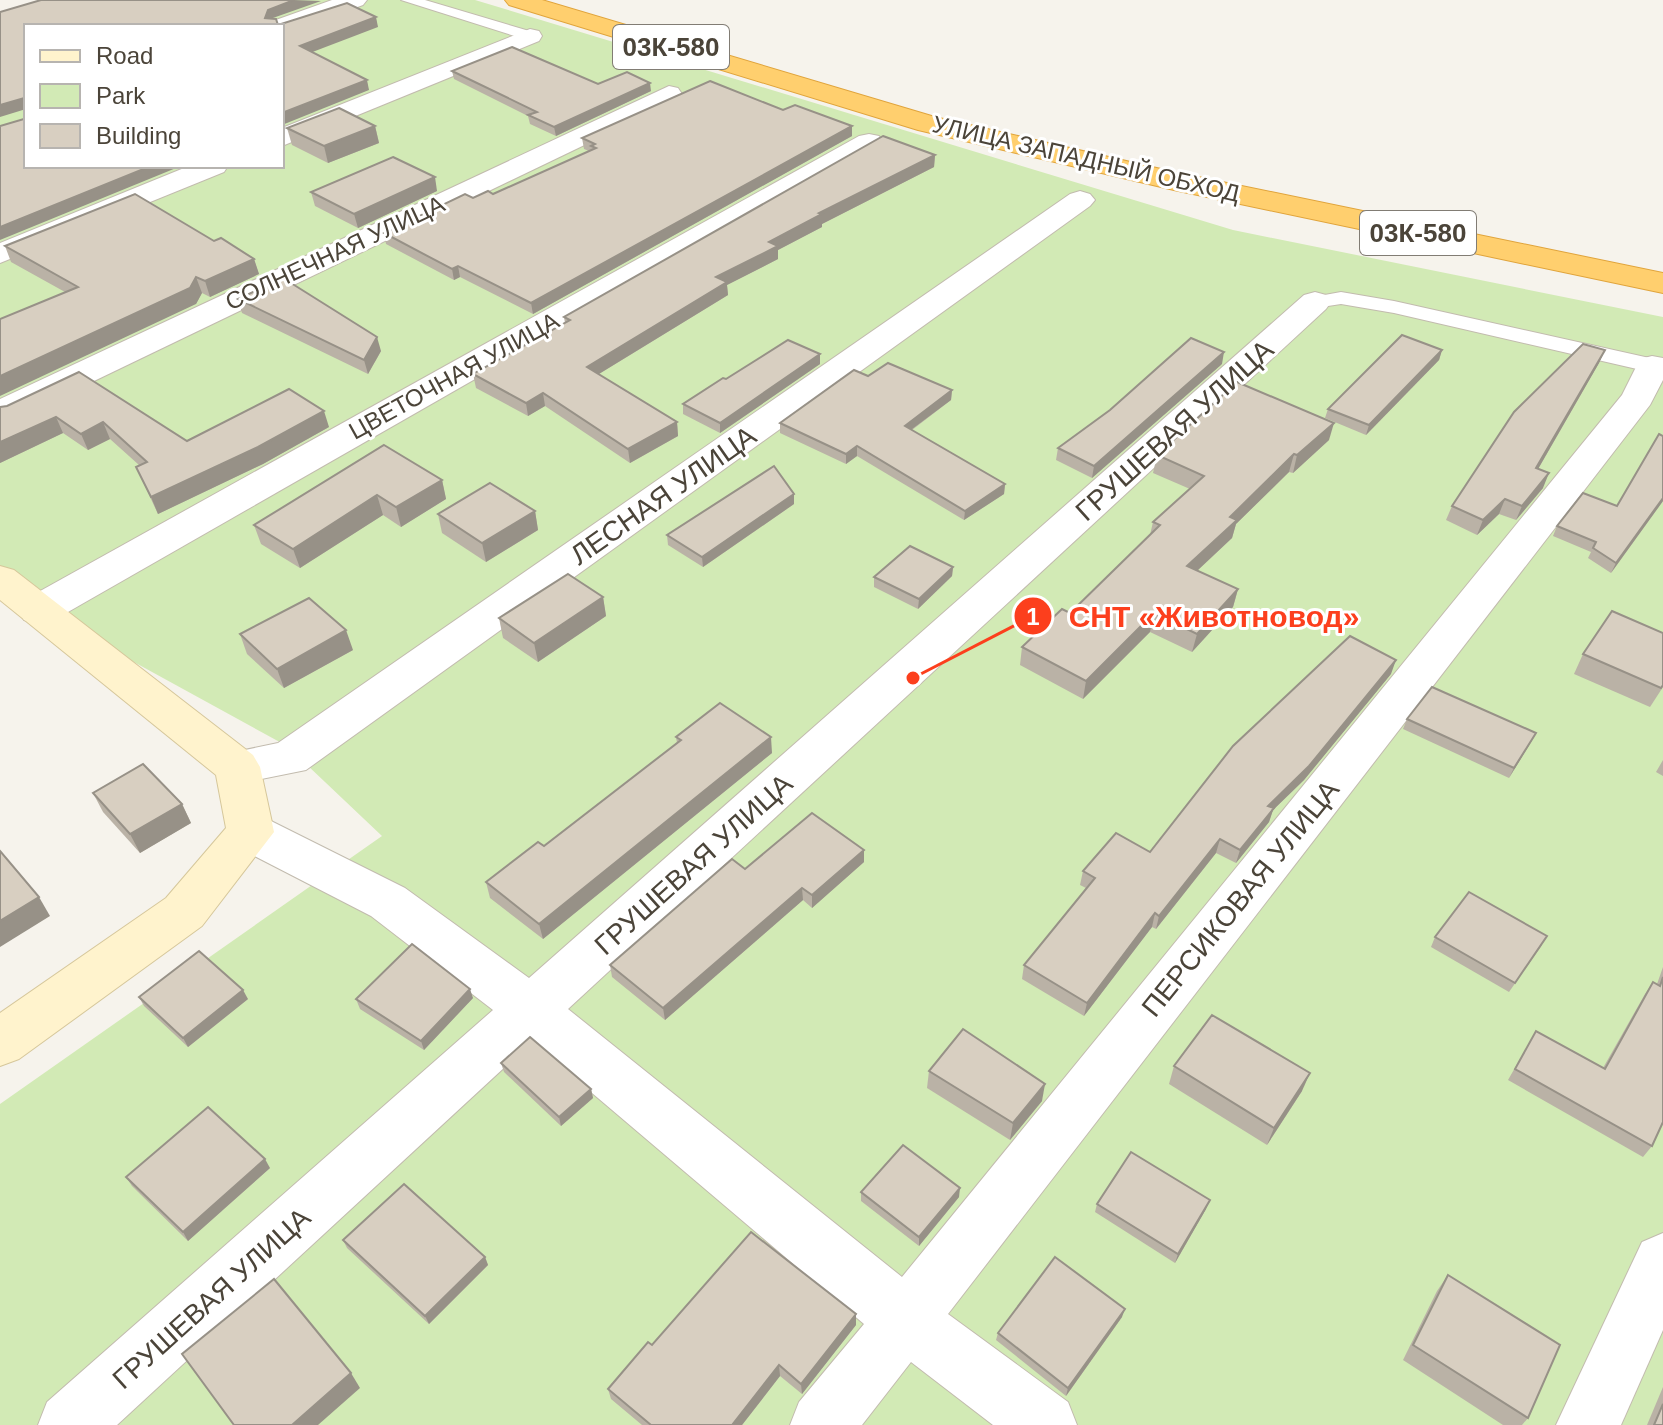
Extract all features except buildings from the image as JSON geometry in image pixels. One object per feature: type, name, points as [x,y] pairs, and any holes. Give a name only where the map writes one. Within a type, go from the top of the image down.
[{"type":"highway","name":"УЛИЦА ЗАПАДНЫЙ ОБХОД","points":[[517,0],[928,124],[1190,184],[1663,283]]},
{"type":"highway","name":"УЛИЦА ЗАПАДНЫЙ ОБХОД","points":[[565,0],[929,108],[1196,173],[1663,272]]},
{"type":"street","points":[[284,25],[355,0]]},
{"type":"street","points":[[284,137],[530,36]]},
{"type":"street","name":"СОЛНЕЧНАЯ УЛИЦА","points":[[0,412],[669,94]]},
{"type":"street","name":"ЦВЕТОЧНАЯ УЛИЦА","points":[[14,595],[869,142]]},
{"type":"street","points":[[0,254],[209,168]]},
{"type":"street","name":"ЛЕСНАЯ УЛИЦА","points":[[237,767],[290,758],[1080,200]]},
{"type":"street","name":"ГРУШЕВАЯ УЛИЦА","points":[[70,1425],[1315,302]]},
{"type":"street","name":"ПЕРСИКОВАЯ УЛИЦА","points":[[822,1425],[1638,398],[1658,367]]},
{"type":"street","points":[[14,595],[237,767],[250,832]]},
{"type":"street","points":[[250,832],[388,902],[532,1010],[905,1319],[1045,1425]]},
{"type":"street","points":[[0,1043],[184,912],[250,832]]},
{"type":"street","points":[[1588,1425],[1663,1262]]},
{"type":"lane","points":[[409,0],[530,36]]},
{"type":"lane","points":[[1315,302],[1341,298],[1394,307],[1658,367]]},
{"type":"green space","points":[[72,0],[475,0],[1233,230],[1663,317],[1663,1425],[0,1425],[0,1104],[382,836],[287,746],[39,610],[0,579],[0,23]]},
{"type":"place","name":"СНТ «Животновод»","points":[[913,678]]}]
